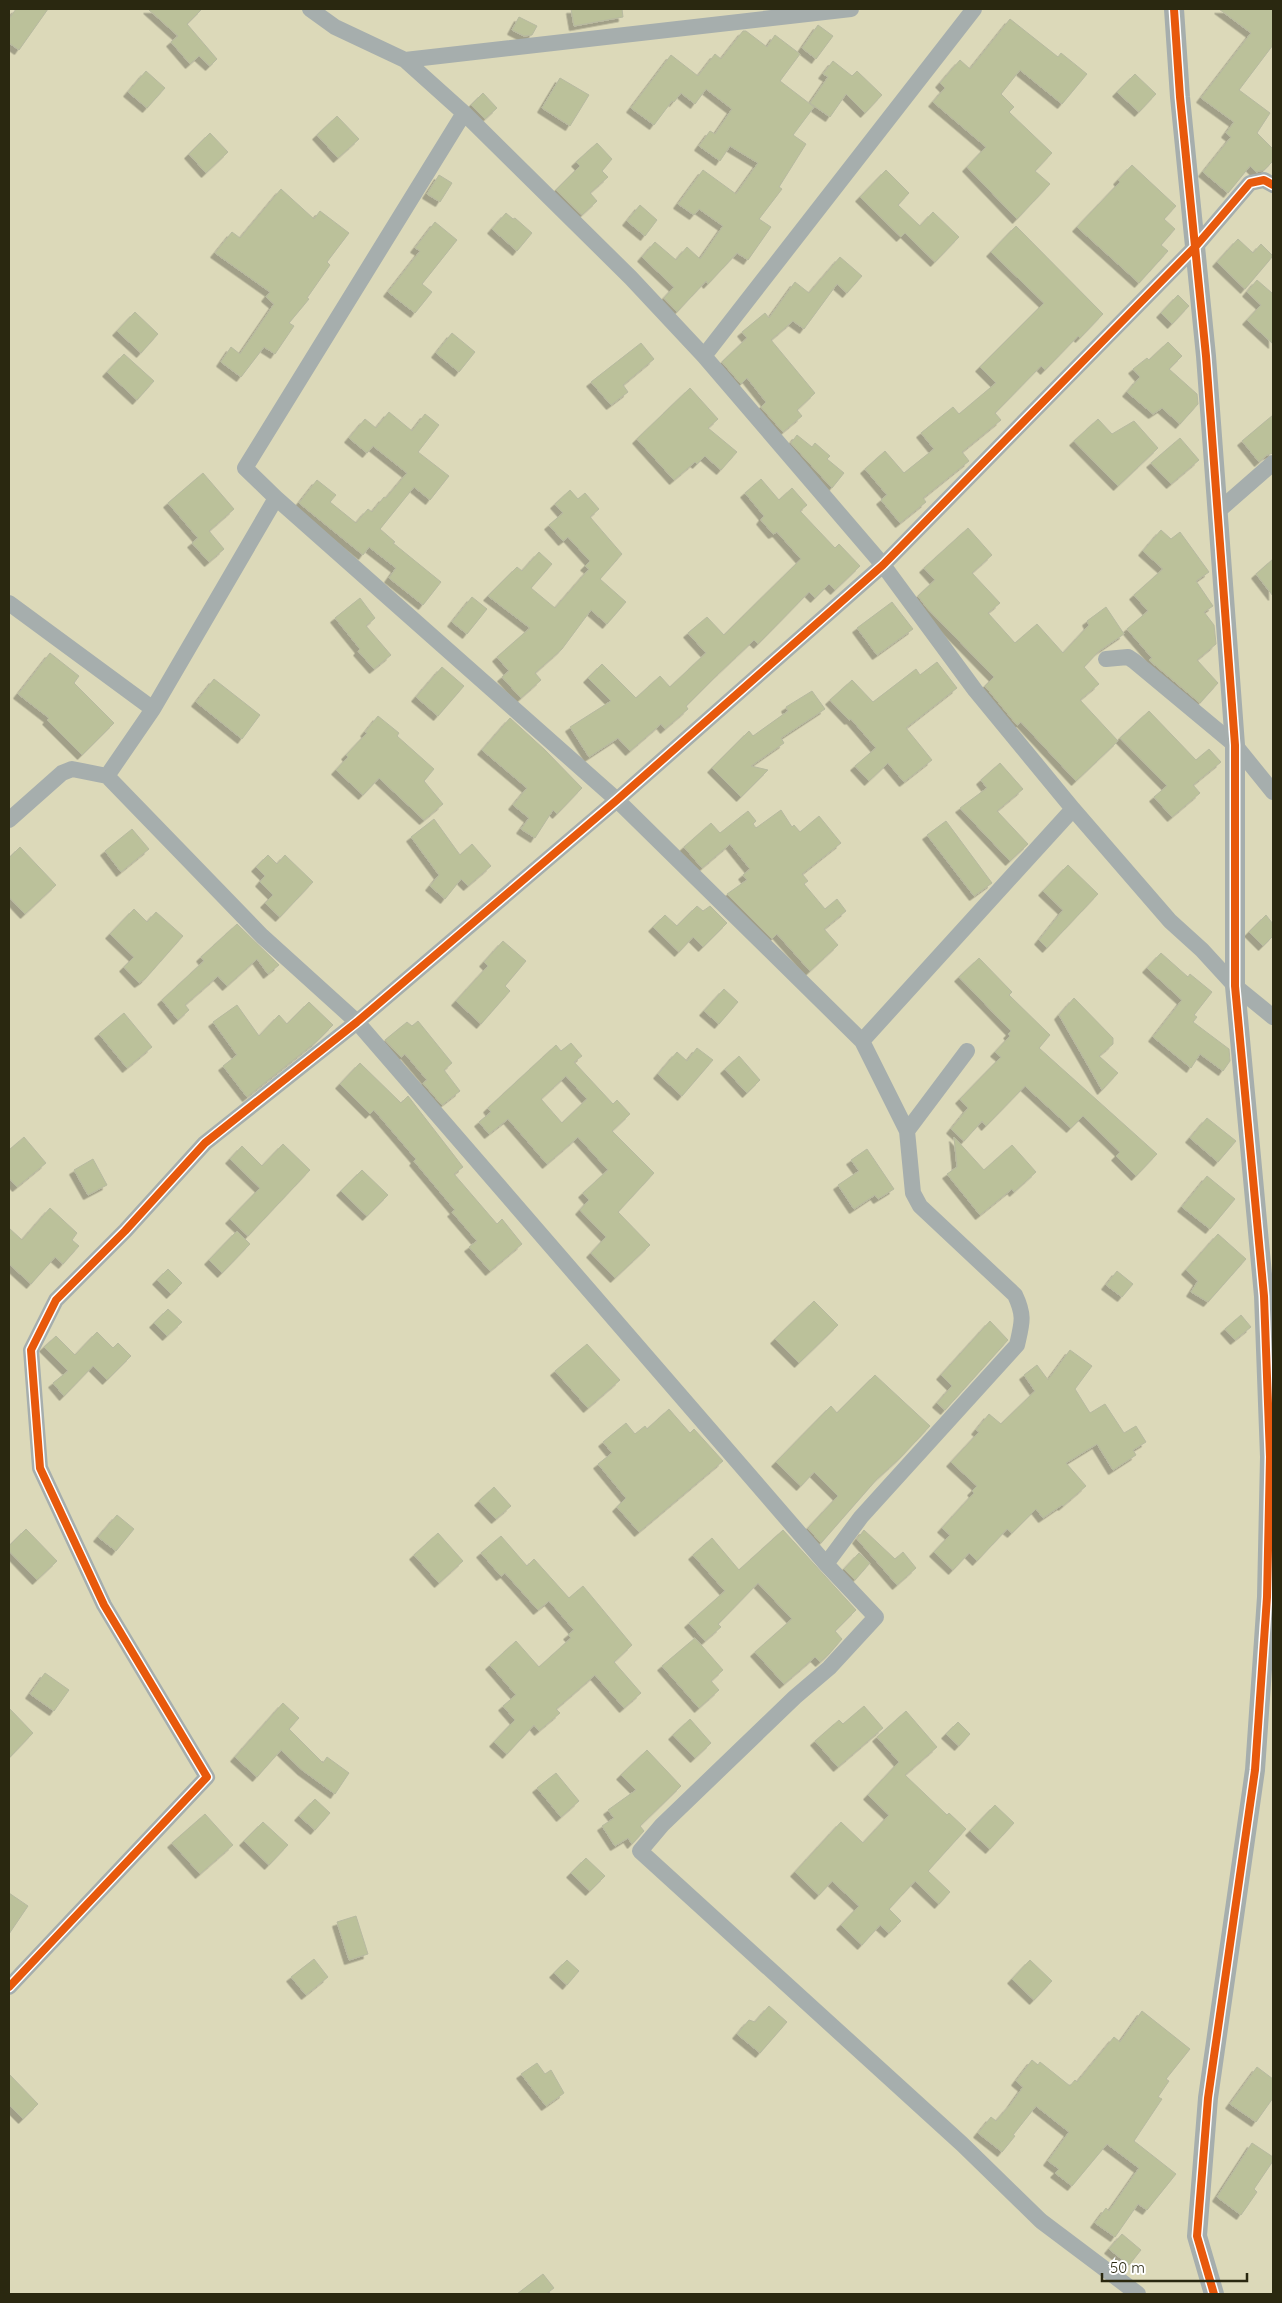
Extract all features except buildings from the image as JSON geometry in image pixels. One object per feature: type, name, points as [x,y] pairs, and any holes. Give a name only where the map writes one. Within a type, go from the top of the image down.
[{"type":"street","points":[[310,9],[335,27],[405,60],[464,112],[631,278],[704,356],[883,565],[975,690],[1073,809],[1170,921],[1202,950],[1235,986],[1273,1016]]},
{"type":"street","points":[[405,60],[851,9]]},
{"type":"street","points":[[704,356],[974,9]]},
{"type":"street","points":[[1174,9],[1180,97],[1196,246],[1235,744],[1235,986],[1264,1296],[1272,1458],[1267,1597],[1255,1770],[1208,2098],[1196,2236],[1214,2294]]},
{"type":"street","points":[[464,112],[245,468],[276,498],[617,800],[862,1041],[907,1131],[913,1193],[920,1206],[1015,1295],[1022,1310],[1022,1322],[1017,1346],[861,1517],[826,1564]]},
{"type":"street","points":[[9,1987],[207,1777],[104,1605],[40,1468],[31,1350],[56,1300],[125,1231],[205,1143],[357,1022],[617,800],[883,565],[1196,246],[1250,183],[1264,180],[1273,185]]},
{"type":"street","points":[[1217,512],[1273,463]]},
{"type":"street","points":[[107,776],[152,709],[276,498]]},
{"type":"street","points":[[9,603],[152,709]]},
{"type":"street","points":[[1106,659],[1128,657],[1134,661],[1235,744],[1273,792]]},
{"type":"street","points":[[9,820],[62,773],[72,769],[107,776],[262,936],[357,1022],[826,1564],[876,1617],[829,1668],[795,1697],[662,1825],[640,1851],[955,2137],[1041,2221],[1138,2294]]},
{"type":"street","points":[[862,1041],[1073,809]]},
{"type":"street","points":[[907,1131],[968,1051]]},
{"type":"cycle path","points":[[1174,9],[1180,97],[1206,356],[1235,745],[1235,986],[1264,1296],[1270,1457],[1267,1597],[1255,1770],[1208,2098],[1197,2236],[1214,2294]]},
{"type":"cycle path","points":[[9,1987],[207,1777],[104,1605],[40,1468],[31,1350],[56,1300],[125,1231],[205,1143],[357,1022],[617,800],[883,565],[1196,246],[1250,183],[1264,180],[1273,185]]}]
